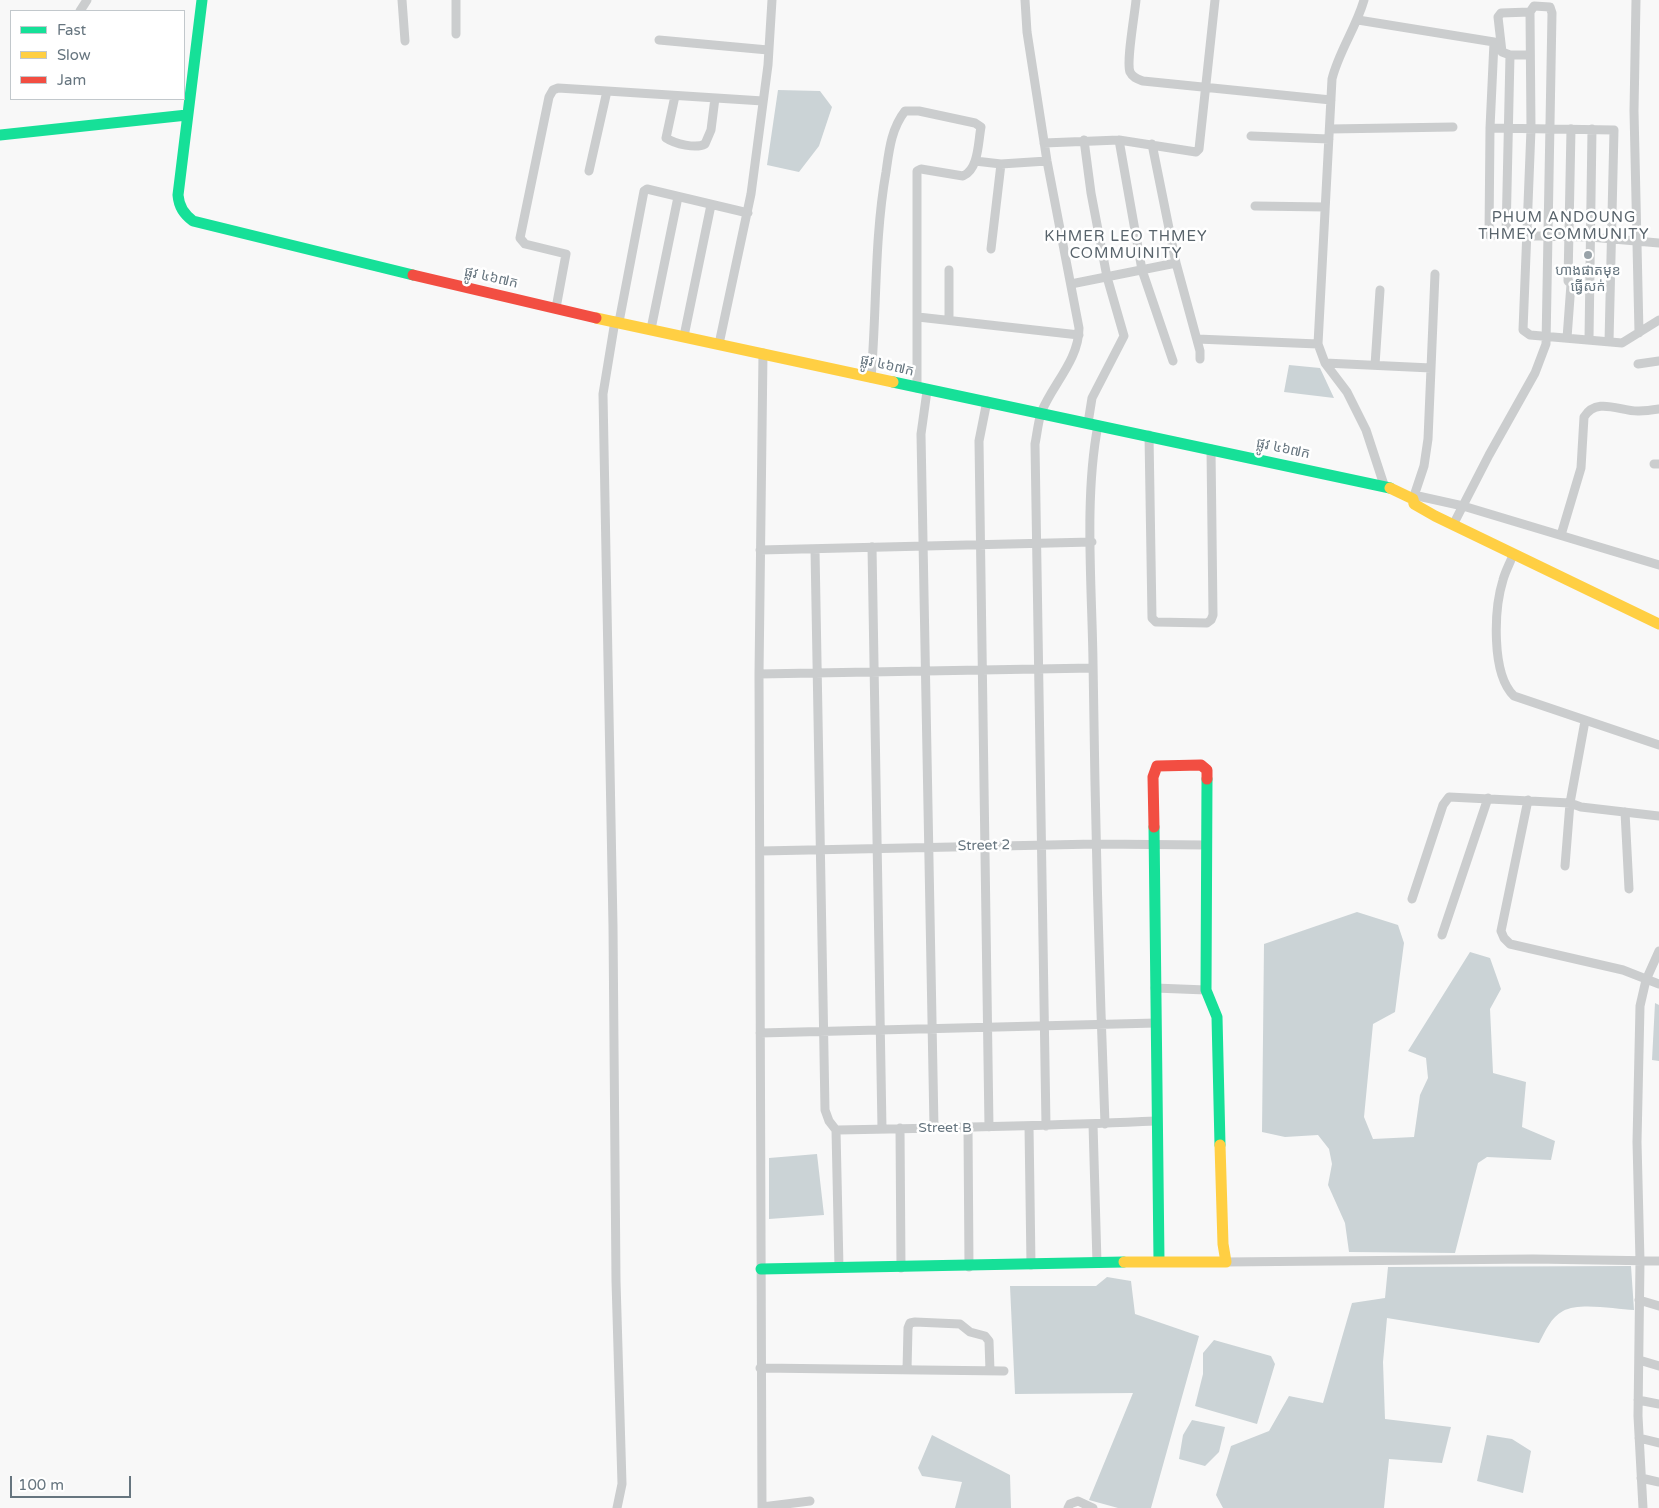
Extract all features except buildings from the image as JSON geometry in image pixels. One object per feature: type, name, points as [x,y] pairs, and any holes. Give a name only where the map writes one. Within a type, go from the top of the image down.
[{"type":"street","name":"ផ្លូវ ៤៦៧ក","points":[[202,0],[178,204],[182,213],[193,221],[382,269],[617,322],[922,389],[1384,485],[1413,499],[1414,504],[1453,525],[1659,624]]},
{"type":"street","points":[[402,0],[405,41]]},
{"type":"street","points":[[456,0],[456,34]]},
{"type":"street","points":[[719,344],[748,213],[763,101],[772,0]]},
{"type":"street","points":[[1025,0],[1027,32],[1044,143],[1079,335],[1064,374],[1041,413],[1035,444],[1046,1126]]},
{"type":"street","points":[[1136,0],[1130,56],[1130,72],[1135,78],[1143,81],[1331,100]]},
{"type":"street","points":[[1044,143],[1119,140],[1192,152],[1199,149],[1215,0]]},
{"type":"street","points":[[1364,0],[1358,20],[1337,62],[1332,79],[1318,344],[1325,363],[1347,392],[1366,430],[1384,485]]},
{"type":"street","points":[[1636,0],[1636,242],[1640,299],[1639,333]]},
{"type":"street","points":[[1453,525],[1489,454],[1543,357],[1547,335],[1552,129],[1552,9],[1550,7],[1534,6],[1530,12],[1531,129],[1523,330],[1530,335],[1547,335],[1585,341],[1588,339],[1622,343],[1659,320]]},
{"type":"street","points":[[1530,12],[1501,14],[1498,17],[1490,128],[1488,234],[1659,243]]},
{"type":"street","points":[[1358,20],[1497,42]]},
{"type":"street","points":[[659,40],[768,50]]},
{"type":"street","points":[[1497,42],[1502,52],[1510,55],[1530,55]]},
{"type":"street","points":[[1506,236],[1510,129],[1510,55]]},
{"type":"street","points":[[556,308],[566,254],[525,244],[520,238],[549,97],[553,90],[558,88],[763,101]]},
{"type":"street","points":[[589,171],[607,91]]},
{"type":"street","points":[[675,96],[666,138],[676,143],[701,146],[706,144],[711,130],[715,98]]},
{"type":"street","points":[[871,378],[878,216],[891,139],[900,117],[905,111],[919,111],[975,123],[980,127],[975,161],[969,173],[963,176],[921,169],[918,171],[918,317],[922,389],[921,434],[934,1127]]},
{"type":"street","points":[[0,135],[187,115]]},
{"type":"street","points":[[1330,129],[1453,127]]},
{"type":"street","points":[[1490,128],[1614,130],[1609,342]]},
{"type":"street","points":[[1567,338],[1571,284],[1568,281],[1571,129]]},
{"type":"street","points":[[1588,339],[1592,129]]},
{"type":"street","points":[[1251,136],[1328,139]]},
{"type":"street","points":[[1084,140],[1091,193],[1107,277],[1124,336],[1092,398],[1093,668],[1104,1124]]},
{"type":"street","points":[[1119,140],[1142,270],[1173,361]]},
{"type":"street","points":[[1152,144],[1176,263],[1197,339],[1200,359]]},
{"type":"street","points":[[975,161],[1000,164],[1047,161]]},
{"type":"street","points":[[991,249],[1000,164]]},
{"type":"street","points":[[617,1508],[622,1484],[616,1281],[613,916],[603,394],[644,190],[647,189],[748,213]]},
{"type":"street","points":[[651,329],[678,197]]},
{"type":"street","points":[[684,336],[711,205]]},
{"type":"street","points":[[1255,206],[1325,207]]},
{"type":"street","points":[[1071,284],[1176,263]]},
{"type":"street","points":[[949,270],[949,320]]},
{"type":"street","points":[[1413,499],[1424,466],[1428,439],[1435,274]]},
{"type":"street","points":[[1375,364],[1380,290]]},
{"type":"street","points":[[918,317],[1079,335]]},
{"type":"street","points":[[1197,339],[1318,344]]},
{"type":"street","points":[[763,353],[759,674],[762,1508],[810,1501]]},
{"type":"street","points":[[1638,364],[1659,361]]},
{"type":"street","points":[[1325,363],[1431,368]]},
{"type":"street","points":[[987,402],[979,441],[989,1127]]},
{"type":"street","points":[[1561,535],[1581,468],[1584,417],[1587,412],[1594,408],[1614,405],[1638,412],[1659,409]]},
{"type":"street","points":[[1149,435],[1152,618],[1156,622],[1207,623],[1212,620],[1211,449]]},
{"type":"street","points":[[1413,499],[1418,496],[1463,506],[1659,566]]},
{"type":"street","points":[[760,550],[1092,542]]},
{"type":"street","points":[[872,547],[882,1129]]},
{"type":"street","points":[[815,549],[825,1110],[829,1121],[836,1130],[839,1268]]},
{"type":"street","points":[[1513,555],[1503,580],[1496,631],[1505,684],[1514,696],[1659,745]]},
{"type":"street","points":[[759,674],[1093,668]]},
{"type":"street","points":[[1565,866],[1570,803],[1585,721]]},
{"type":"street","points":[[1159,1261],[1153,777],[1156,766],[1201,765],[1207,770],[1206,990],[1217,1017],[1223,1234],[1226,1262]]},
{"type":"street","points":[[1412,899],[1426,853],[1446,800],[1454,796],[1570,803],[1659,816]]},
{"type":"street","points":[[1442,935],[1488,798]]},
{"type":"street","points":[[1528,800],[1500,930],[1504,938],[1510,944],[1624,970],[1659,984]]},
{"type":"street","points":[[1625,812],[1629,890]]},
{"type":"street","name":"Street 2","points":[[761,851],[1096,844],[1206,844]]},
{"type":"street","points":[[1643,1508],[1638,1400],[1640,1261],[1637,1142],[1640,1006],[1646,980],[1659,951]]},
{"type":"street","points":[[1155,988],[1206,990]]},
{"type":"street","points":[[760,1033],[1156,1023]]},
{"type":"street","name":"Street B","points":[[836,1130],[1046,1126],[1156,1121]]},
{"type":"street","points":[[1093,1124],[1097,1263]]},
{"type":"street","points":[[1028,1126],[1030,1265]]},
{"type":"street","points":[[900,1128],[901,1268]]},
{"type":"street","points":[[968,1128],[969,1266]]},
{"type":"street","points":[[761,1269],[901,1268],[1159,1261],[1533,1259],[1659,1261]]},
{"type":"street","points":[[1640,1300],[1659,1306]]},
{"type":"street","points":[[907,1370],[908,1328],[910,1323],[915,1322],[960,1324],[970,1332],[985,1336],[989,1341],[990,1371]]},
{"type":"street","points":[[1639,1360],[1659,1366]]},
{"type":"street","points":[[760,1368],[1004,1371]]},
{"type":"street","points":[[1638,1400],[1659,1404]]},
{"type":"street","points":[[1639,1438],[1659,1443]]},
{"type":"street","points":[[1641,1478],[1659,1482]]},
{"type":"street","points":[[1068,1508],[1070,1504],[1078,1501],[1093,1508]]},
{"type":"shaded area","points":[[778,90],[820,91],[832,107],[819,146],[799,172],[767,165]]},
{"type":"shaded area","points":[[1289,365],[1320,368],[1334,398],[1284,392]]},
{"type":"shaded area","points":[[1357,912],[1398,925],[1404,943],[1395,1012],[1373,1024],[1364,1117],[1373,1139],[1414,1137],[1420,1095],[1428,1078],[1426,1058],[1408,1051],[1470,952],[1490,958],[1501,989],[1490,1009],[1493,1073],[1526,1082],[1522,1127],[1555,1141],[1551,1160],[1487,1157],[1478,1163],[1455,1253],[1349,1252],[1345,1223],[1328,1185],[1332,1164],[1329,1149],[1318,1135],[1285,1137],[1262,1132],[1264,944]]},
{"type":"shaded area","points":[[1655,1003],[1659,1005],[1659,1061],[1652,1060]]},
{"type":"shaded area","points":[[817,1154],[824,1215],[769,1219],[769,1158]]},
{"type":"shaded area","points":[[1631,1266],[1634,1310],[1587,1306],[1570,1308],[1555,1317],[1539,1343],[1387,1318],[1383,1362],[1385,1419],[1451,1427],[1442,1463],[1389,1459],[1384,1508],[1223,1508],[1216,1495],[1231,1446],[1269,1431],[1289,1396],[1323,1403],[1352,1303],[1385,1298],[1388,1267]]},
{"type":"shaded area","points":[[1107,1277],[1131,1281],[1135,1314],[1199,1336],[1151,1508],[1118,1508],[1089,1500],[1133,1393],[1015,1394],[1010,1286],[1096,1286]]},
{"type":"shaded area","points":[[1214,1340],[1271,1356],[1275,1364],[1257,1424],[1195,1406],[1203,1374],[1203,1353]]},
{"type":"shaded area","points":[[1192,1420],[1225,1427],[1219,1452],[1205,1466],[1179,1459],[1183,1435]]},
{"type":"shaded area","points":[[932,1435],[1010,1475],[1011,1508],[955,1508],[962,1482],[922,1476],[918,1468]]},
{"type":"shaded area","points":[[1487,1435],[1512,1439],[1531,1451],[1523,1493],[1477,1481]]},
{"type":"traffic: fast","points":[[202,0],[178,195],[181,207],[185,213],[193,221],[413,275]]},
{"type":"traffic: fast","points":[[0,135],[187,115]]},
{"type":"traffic: fast","points":[[893,382],[1390,488]]},
{"type":"traffic: fast","points":[[1207,779],[1206,990],[1217,1017],[1220,1145]]},
{"type":"traffic: fast","points":[[1154,827],[1159,1261]]},
{"type":"traffic: fast","points":[[761,1269],[1124,1262]]},
{"type":"traffic: slow","points":[[596,318],[893,382]]},
{"type":"traffic: slow","points":[[1390,488],[1413,499],[1414,504],[1435,516],[1659,624]]},
{"type":"traffic: slow","points":[[1124,1262],[1226,1262],[1223,1244],[1220,1145]]},
{"type":"traffic: jam","points":[[413,275],[596,318]]},
{"type":"traffic: jam","points":[[1154,827],[1153,777],[1157,766],[1201,765],[1207,770],[1207,779]]},
{"type":"place","name":"ហាងផាតមុខ ធ្វើសក់","points":[[1588,255]]},
{"type":"district","name":"PHUM ANDOUNG THMEY COMMUNITY","points":[[1564,226]]},
{"type":"district","name":"KHMER LEO THMEY COMMUINITY","points":[[1126,246]]}]
